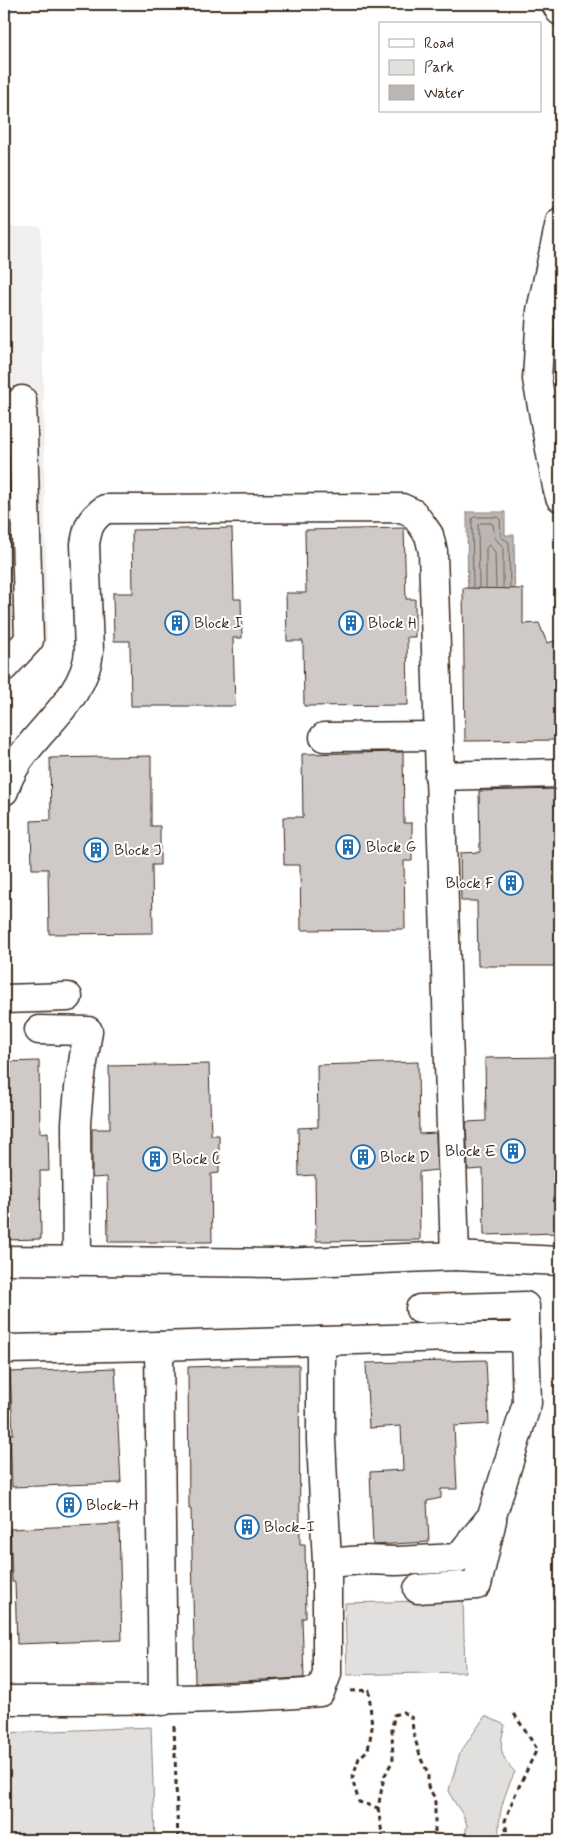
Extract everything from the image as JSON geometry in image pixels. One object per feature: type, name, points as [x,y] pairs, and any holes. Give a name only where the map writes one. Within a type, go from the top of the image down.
[{"type":"street","points":[[556,4],[560,11]]},
{"type":"street","points":[[559,487],[538,378],[541,311],[560,222]]},
{"type":"street","points":[[4,667],[29,640],[22,400]]},
{"type":"street","points":[[4,791],[17,763],[78,688],[88,664],[85,544],[93,517],[105,509],[402,508],[413,513],[429,535],[433,552],[455,1256]]},
{"type":"street","points":[[324,737],[438,736]]},
{"type":"street","points":[[439,776],[560,773]]},
{"type":"street","points":[[4,999],[68,998]]},
{"type":"street","points":[[39,1030],[88,1031],[79,1088],[76,1123],[77,1261]]},
{"type":"street","points":[[4,1260],[282,1263],[455,1256],[560,1260]]},
{"type":"street","points":[[418,1589],[478,1585],[492,1516],[527,1403],[525,1306],[420,1309]]},
{"type":"street","points":[[4,1349],[452,1337],[525,1337]]},
{"type":"street","points":[[4,1700],[168,1700],[273,1696],[320,1692],[327,1674],[327,1563],[321,1440],[321,1341]]},
{"type":"street","points":[[159,1346],[168,1700]]},
{"type":"street","points":[[327,1563],[363,1560],[396,1561],[458,1558],[492,1516]]},
{"type":"path","points":[[320,1692],[369,1690],[372,1728],[368,1750],[359,1758],[352,1779],[359,1802],[378,1808]]},
{"type":"path","points":[[168,1700],[178,1840]]},
{"type":"path","points":[[384,1840],[378,1808],[384,1777],[393,1760],[392,1730],[394,1715],[403,1712],[412,1718],[413,1732],[421,1759],[428,1773],[428,1787],[435,1798],[435,1840]]},
{"type":"path","points":[[508,1840],[505,1821],[514,1797],[538,1749],[513,1712]]},
{"type":"shaded area","points":[[4,227],[41,227],[47,640],[4,691]]},
{"type":"green space","points":[[463,1600],[465,1672],[347,1675],[345,1603]]},
{"type":"green space","points":[[485,1716],[505,1725],[501,1745],[503,1755],[515,1772],[502,1805],[499,1822],[499,1840],[464,1840],[467,1825],[449,1790],[460,1753]]},
{"type":"green space","points":[[151,1727],[155,1840],[6,1840],[4,1733]]},
{"type":"water","points":[[467,512],[505,512],[505,535],[514,535],[515,620],[468,620]]},
{"type":"building","name":"Block I","points":[[232,528],[234,599],[241,599],[242,638],[233,638],[235,706],[131,706],[130,641],[114,641],[113,593],[133,593],[132,530]]},
{"type":"building","name":"Block H","points":[[404,528],[406,599],[415,599],[415,637],[407,637],[408,705],[304,706],[303,641],[287,641],[286,593],[306,593],[305,530]]},
{"type":"building","points":[[463,588],[523,589],[523,624],[539,623],[547,643],[559,640],[560,740],[465,741]]},
{"type":"building","name":"Block G","points":[[403,752],[404,823],[412,823],[412,861],[404,861],[405,929],[301,930],[300,865],[284,865],[283,817],[303,817],[302,754]]},
{"type":"building","name":"Block J","points":[[151,756],[151,826],[160,826],[160,865],[152,865],[153,933],[49,934],[48,869],[32,869],[31,821],[51,820],[50,758]]},
{"type":"building","name":"Block F","points":[[560,789],[560,966],[478,966],[477,901],[461,901],[460,853],[480,852],[479,791]]},
{"type":"building","name":"Block E","points":[[560,1057],[560,1233],[484,1235],[483,1169],[468,1170],[466,1122],[486,1121],[485,1058]]},
{"type":"building","points":[[39,1061],[40,1133],[48,1132],[49,1171],[40,1171],[41,1239],[4,1240],[4,1062]]},
{"type":"building","name":"Block D","points":[[418,1062],[419,1134],[436,1133],[437,1170],[419,1172],[420,1240],[316,1241],[315,1175],[299,1176],[298,1128],[318,1127],[317,1065]]},
{"type":"building","name":"Block C","points":[[209,1064],[211,1135],[219,1135],[219,1173],[211,1174],[212,1242],[108,1242],[107,1177],[92,1178],[92,1129],[110,1129],[109,1066]]},
{"type":"building","points":[[486,1360],[489,1424],[454,1426],[457,1489],[441,1489],[441,1498],[427,1501],[429,1542],[373,1545],[370,1472],[403,1470],[401,1426],[369,1428],[366,1363]]},
{"type":"building","name":"Block-I","points":[[299,1365],[300,1544],[305,1544],[306,1618],[302,1618],[304,1678],[195,1683],[191,1509],[189,1509],[188,1367]]},
{"type":"building","points":[[115,1368],[121,1483],[12,1487],[10,1434],[13,1434],[10,1372]]},
{"type":"building","points":[[119,1524],[122,1640],[17,1644],[15,1582],[12,1582],[10,1529]]},
{"type":"place","name":"Block I","points":[[177,623]]},
{"type":"place","name":"Block H","points":[[351,623]]},
{"type":"place","name":"Block G","points":[[348,847]]},
{"type":"place","name":"Block J","points":[[96,850]]},
{"type":"place","name":"Block F","points":[[511,883]]},
{"type":"place","name":"Block E","points":[[513,1151]]},
{"type":"place","name":"Block D","points":[[363,1157]]},
{"type":"place","name":"Block C","points":[[155,1159]]},
{"type":"place","name":"Block-H","points":[[69,1505]]},
{"type":"place","name":"Block-I","points":[[247,1527]]}]
